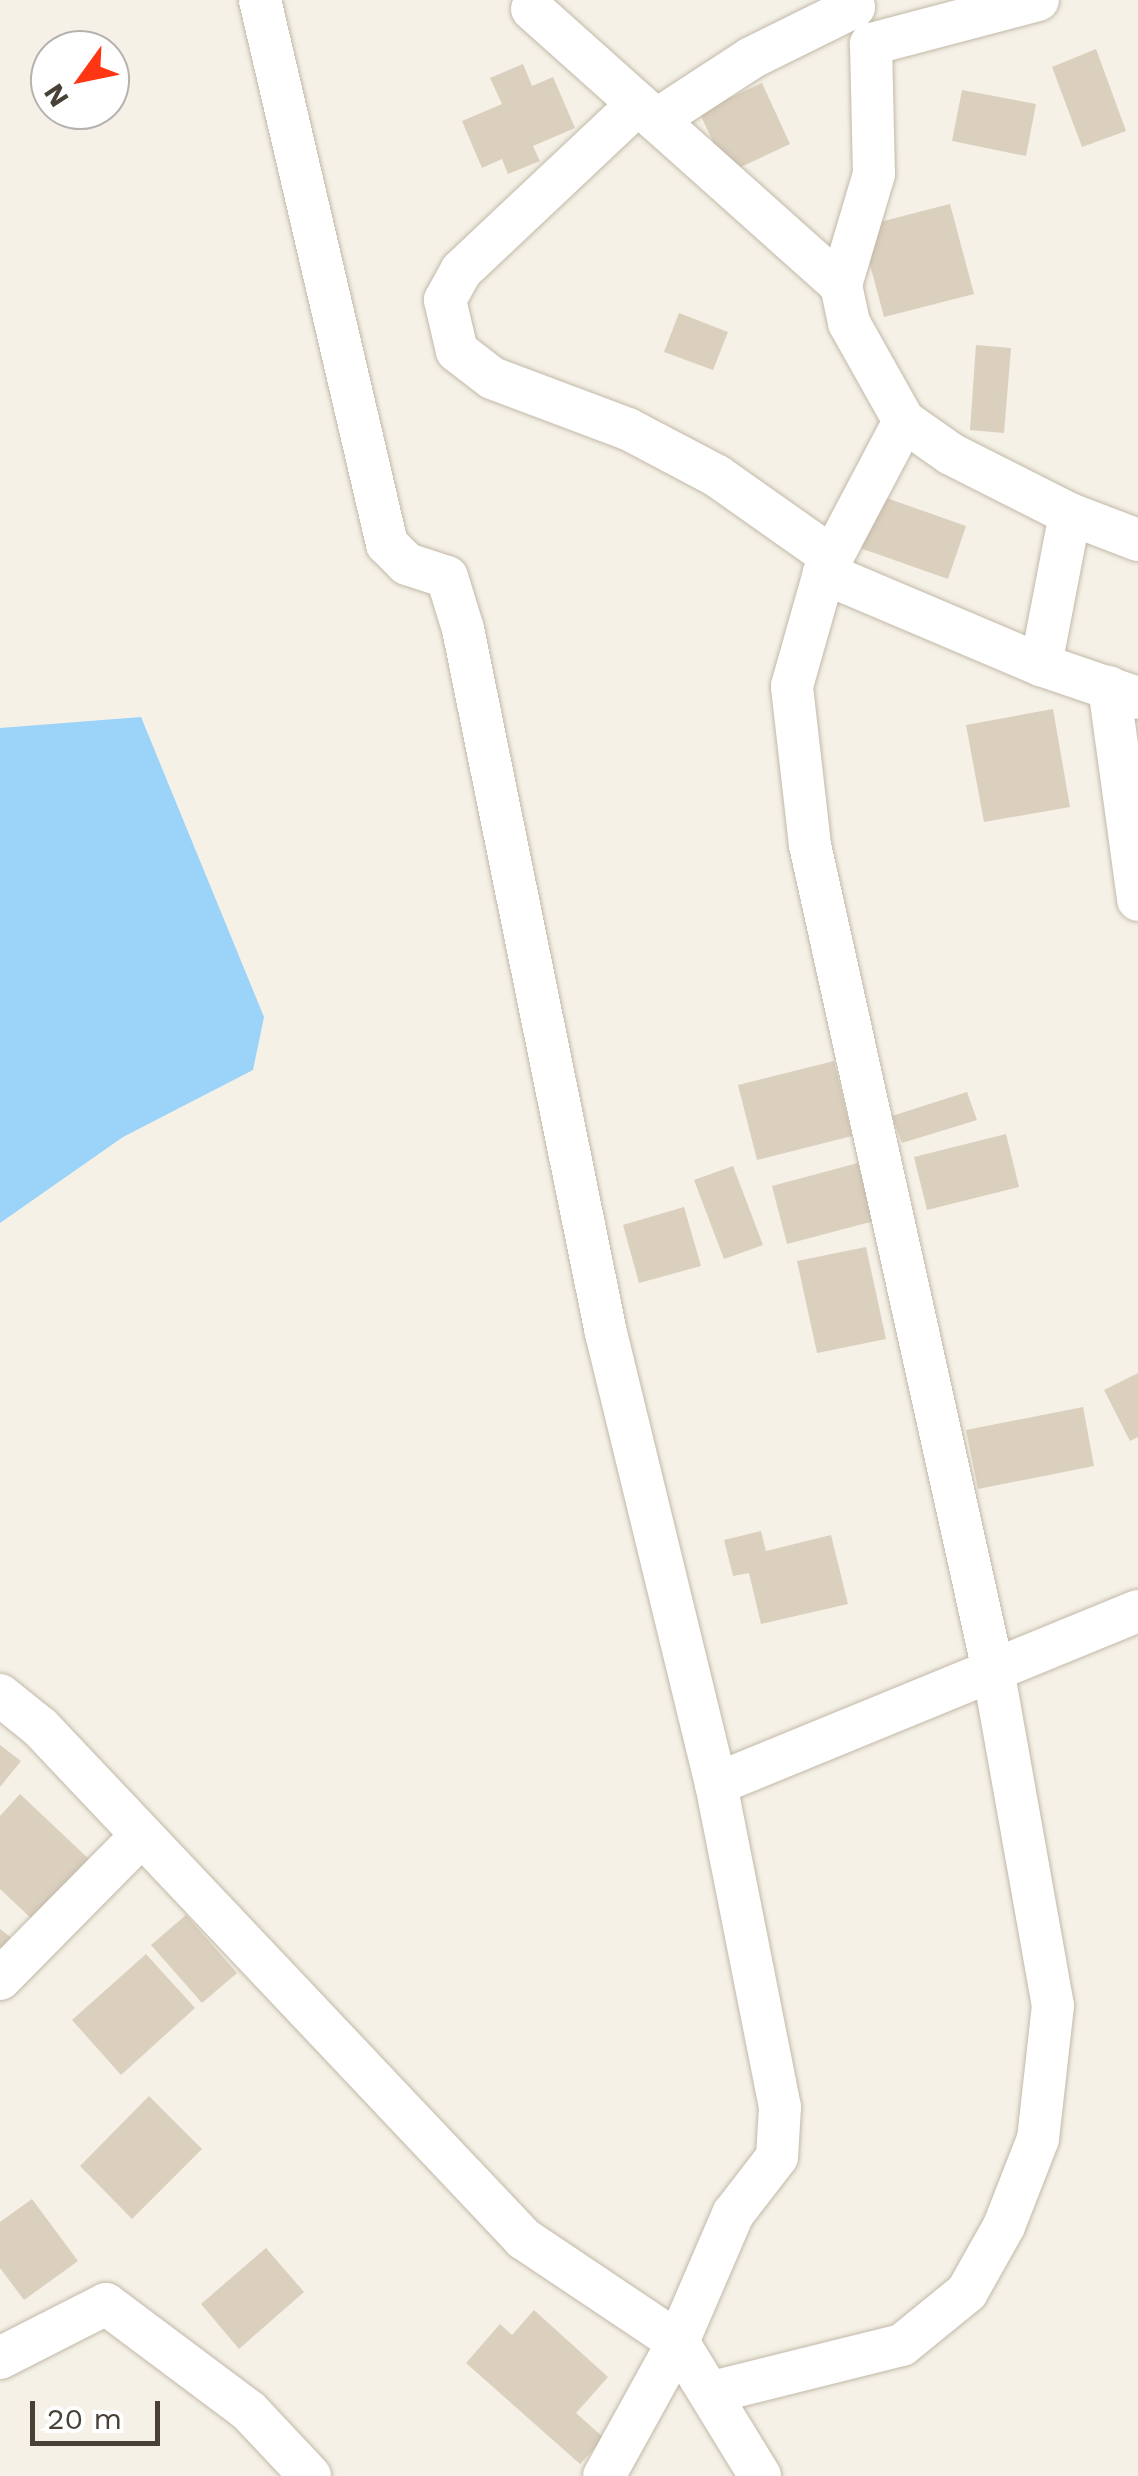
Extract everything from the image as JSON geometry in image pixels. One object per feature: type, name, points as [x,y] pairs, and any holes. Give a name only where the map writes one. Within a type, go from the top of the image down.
[{"type":"street","points":[[260,0],[382,524],[394,554],[451,583],[463,629],[606,1333],[716,1784],[781,2138],[777,2156],[732,2214],[678,2342],[604,2476]]},
{"type":"street","points":[[1038,0],[859,17],[751,58],[647,112],[460,271],[445,300],[452,339],[473,368],[658,445],[717,476],[828,565],[1040,665],[1124,692],[1138,900]]},
{"type":"street","points":[[532,9],[841,285]]},
{"type":"street","points":[[859,17],[874,174],[841,285],[849,322],[904,421],[951,454],[1070,514],[1138,540]]},
{"type":"street","points":[[713,2392],[902,2345],[967,2292],[1004,2226],[1038,2140],[1053,2006],[993,1670],[810,846],[792,686],[828,565],[904,421]]},
{"type":"street","points":[[1040,665],[1070,514]]},
{"type":"street","points":[[716,1784],[1138,1610]]},
{"type":"street","points":[[0,1696],[40,1727],[524,2239],[678,2342],[713,2392],[760,2476]]},
{"type":"street","points":[[0,1979],[142,1835]]},
{"type":"street","points":[[0,2358],[106,2304],[249,2411],[310,2476]]},
{"type":"water","points":[[141,717],[264,1017],[253,1070],[123,1137],[0,1223],[0,728]]},
{"type":"building","points":[[1096,49],[1126,131],[1082,147],[1052,67]]},
{"type":"building","points":[[523,64],[532,86],[553,77],[575,128],[533,146],[540,161],[508,174],[502,159],[482,168],[462,121],[502,104],[490,78]]},
{"type":"building","points":[[762,83],[790,144],[728,173],[699,112]]},
{"type":"building","points":[[962,90],[1036,104],[1026,156],[952,141]]},
{"type":"building","points":[[950,204],[974,294],[884,317],[860,227]]},
{"type":"building","points":[[679,313],[728,332],[713,370],[664,352]]},
{"type":"building","points":[[976,345],[1011,348],[1004,433],[970,430]]},
{"type":"building","points":[[878,495],[966,526],[948,579],[860,548]]},
{"type":"building","points":[[1053,709],[1070,807],[984,822],[966,725]]},
{"type":"building","points":[[834,1061],[852,1136],[757,1160],[738,1085]]},
{"type":"building","points":[[967,1092],[977,1120],[902,1143],[892,1116]]},
{"type":"building","points":[[1006,1134],[1019,1187],[927,1210],[914,1157]]},
{"type":"building","points":[[858,1163],[874,1221],[787,1244],[772,1186]]},
{"type":"building","points":[[733,1166],[763,1245],[724,1259],[694,1180]]},
{"type":"building","points":[[684,1207],[701,1266],[639,1283],[623,1225]]},
{"type":"building","points":[[866,1247],[886,1339],[817,1353],[797,1261]]},
{"type":"building","points":[[1138,1373],[1138,1437],[1130,1441],[1104,1390]]},
{"type":"building","points":[[1083,1407],[1094,1466],[978,1489],[966,1430]]},
{"type":"building","points":[[761,1531],[766,1551],[831,1535],[848,1604],[761,1624],[749,1573],[733,1576],[724,1540]]},
{"type":"building","points":[[0,1745],[21,1761],[0,1787]]},
{"type":"building","points":[[20,1794],[91,1861],[34,1921],[0,1889],[0,1816]]},
{"type":"building","points":[[186,1915],[237,1973],[202,2003],[151,1945]]},
{"type":"building","points":[[0,1929],[14,1940],[0,1959]]},
{"type":"building","points":[[146,1954],[195,2008],[121,2075],[72,2020]]},
{"type":"building","points":[[149,2096],[202,2149],[132,2219],[80,2166]]},
{"type":"building","points":[[32,2199],[78,2261],[24,2300],[0,2268],[0,2222]]},
{"type":"building","points":[[266,2248],[304,2292],[239,2349],[201,2304]]},
{"type":"building","points":[[534,2310],[608,2377],[576,2413],[604,2438],[580,2464],[466,2363],[500,2324],[512,2335]]}]
